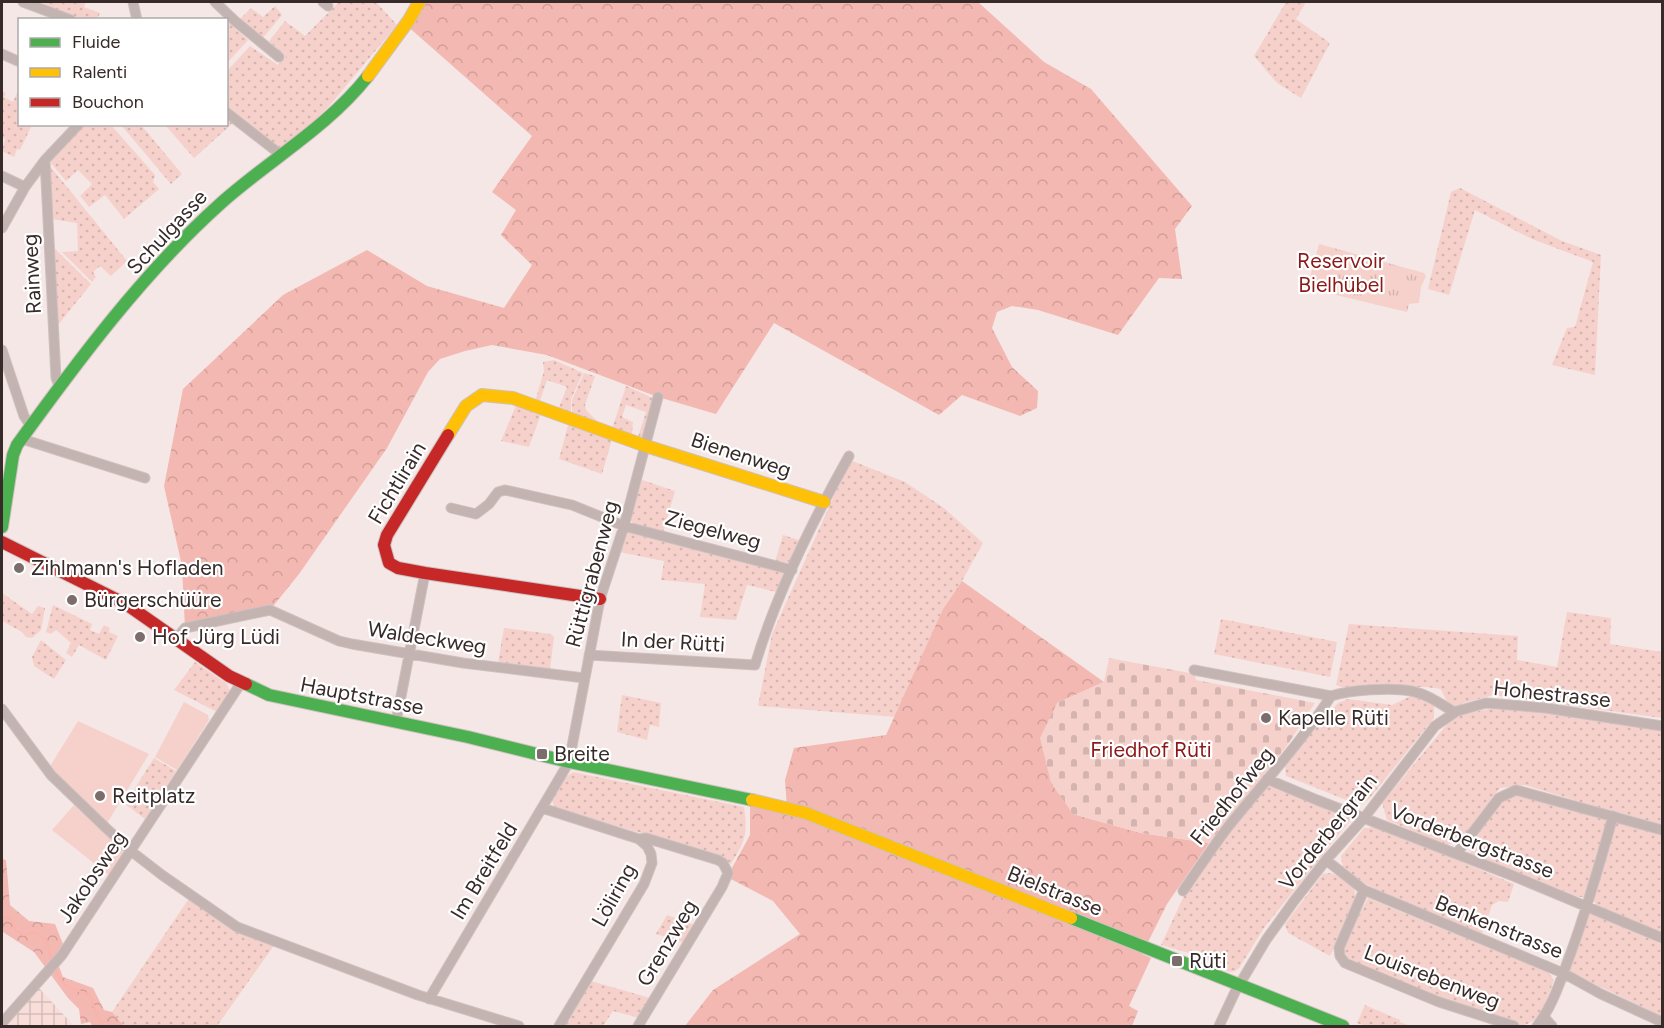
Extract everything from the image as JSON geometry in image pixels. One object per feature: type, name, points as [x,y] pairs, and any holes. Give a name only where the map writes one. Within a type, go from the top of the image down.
[{"type":"street","points":[[23,2],[66,18]]},
{"type":"street","points":[[133,2],[137,18]]},
{"type":"street","points":[[215,2],[234,21],[279,57]]},
{"type":"street","name":"Schulgasse","points":[[2,527],[13,455],[30,425],[59,386],[141,287],[202,221],[231,193],[307,136],[342,106],[386,53],[420,2]]},
{"type":"street","points":[[2,54],[18,61]]},
{"type":"street","points":[[228,114],[281,155]]},
{"type":"street","points":[[2,228],[24,187],[45,160],[77,126]]},
{"type":"street","name":"Rainweg","points":[[45,160],[56,378],[59,386]]},
{"type":"street","points":[[2,176],[24,187]]},
{"type":"street","points":[[2,350],[24,416],[30,425]]},
{"type":"street","name":"Fichtlirain","points":[[600,599],[398,568],[389,563],[384,545],[387,535],[467,405],[482,395],[513,398],[646,446]]},
{"type":"street","name":"Rüttigrabenweg","points":[[569,762],[600,599],[624,526],[658,397]]},
{"type":"street","points":[[22,439],[145,478]]},
{"type":"street","name":"Bienenweg","points":[[646,446],[824,502]]},
{"type":"street","points":[[792,570],[849,456]]},
{"type":"street","name":"Ziegelweg","points":[[451,508],[476,514],[489,504],[498,492],[505,490],[579,507],[624,526],[792,570]]},
{"type":"street","name":"Hauptstrasse","points":[[2,542],[126,604],[241,683],[279,699],[396,722],[569,762],[750,799]]},
{"type":"street","name":"In der Rütti","points":[[589,655],[755,665],[767,623],[792,570]]},
{"type":"street","points":[[396,722],[425,573]]},
{"type":"street","name":"Waldeckweg","points":[[176,639],[185,627],[270,610],[339,641],[409,654],[584,678]]},
{"type":"street","points":[[1194,670],[1331,696],[1345,692],[1406,690],[1421,694],[1454,712],[1457,711]]},
{"type":"street","name":"Jakobsweg","points":[[2,1023],[62,955],[241,683]]},
{"type":"street","name":"Friedhofweg","points":[[1183,891],[1206,855],[1299,742],[1331,696]]},
{"type":"street","name":"Hohestrasse","points":[[1457,711],[1486,703],[1546,708],[1662,726]]},
{"type":"street","points":[[2,709],[51,775],[131,851],[237,927],[429,999],[519,1026]]},
{"type":"street","name":"Vorderbergrain","points":[[1219,1026],[1266,940],[1326,860],[1364,818],[1435,726],[1457,711]]},
{"type":"street","name":"Im Breitfeld","points":[[429,999],[569,762]]},
{"type":"street","name":"Vorderbergstrasse","points":[[1267,779],[1457,853],[1662,938]]},
{"type":"street","points":[[1457,853],[1499,798],[1516,790],[1662,830]]},
{"type":"street","name":"Bielstrasse","points":[[750,799],[806,813],[1343,1026]]},
{"type":"street","name":"Löliring","points":[[543,808],[639,839],[647,846],[652,862],[644,884],[559,1026]]},
{"type":"street","points":[[1537,1026],[1544,1017],[1563,973],[1588,906],[1613,816]]},
{"type":"street","name":"Grenzweg","points":[[638,1026],[727,877],[726,867],[718,860],[646,838],[639,839]]},
{"type":"street","name":"Benkenstrasse","points":[[1326,860],[1364,890],[1563,973],[1600,994],[1662,1022]]},
{"type":"street","name":"Louisrebenweg","points":[[1364,890],[1339,948],[1340,956],[1345,963],[1439,1002],[1514,1026]]},
{"type":"street","points":[[1544,1017],[1552,1026]]},
{"type":"shaded area","points":[[38,987],[74,1026],[2,1026]]},
{"type":"green space","points":[[46,2],[86,2],[84,7],[100,13],[98,18],[78,18],[43,4]]},
{"type":"green space","points":[[339,2],[376,2],[397,25],[330,105],[281,155],[228,108],[228,70],[250,46],[278,65],[286,57],[269,41],[285,21],[305,36]]},
{"type":"green space","points":[[421,2],[978,2],[1044,62],[1091,89],[1192,206],[1175,229],[1182,279],[1159,278],[1118,335],[1038,310],[1012,306],[997,312],[992,328],[1012,367],[1038,391],[1037,408],[1020,416],[962,395],[939,415],[774,323],[716,414],[658,397],[547,355],[492,345],[440,359],[428,372],[387,448],[299,574],[270,610],[185,628],[182,566],[164,486],[183,389],[283,295],[367,250],[427,286],[504,308],[532,265],[501,235],[516,210],[492,192],[532,136],[405,24]]},
{"type":"green space","points":[[1286,2],[1306,2],[1296,19],[1330,43],[1301,98],[1277,83],[1254,56]]},
{"type":"green space","points":[[275,6],[282,15],[262,39],[239,20],[251,8],[263,17]]},
{"type":"green space","points":[[228,22],[248,40],[228,62]]},
{"type":"green space","points":[[18,90],[18,126],[32,126],[14,157],[2,151],[5,139],[2,137],[2,91],[6,93],[4,97],[13,102]]},
{"type":"green space","points":[[228,119],[233,123],[194,158],[166,126],[228,126]]},
{"type":"green space","points":[[82,126],[112,126],[155,175],[153,182],[159,189],[124,219],[105,195],[89,207],[80,196],[92,184],[78,170],[66,181],[49,161]]},
{"type":"green space","points":[[122,126],[142,126],[182,174],[171,184]]},
{"type":"green space","points":[[50,166],[127,261],[111,276],[100,266],[93,272],[96,277],[92,282],[62,252],[78,251],[77,223],[50,219]]},
{"type":"green space","points":[[1460,188],[1562,241],[1601,255],[1595,375],[1552,365],[1567,328],[1575,327],[1593,262],[1532,239],[1475,210],[1449,295],[1428,289],[1451,192]]},
{"type":"green space","name":"Reservoir Bielhübel","points":[[1319,244],[1424,273],[1426,276],[1421,287],[1419,303],[1409,304],[1407,312],[1307,288]]},
{"type":"green space","points":[[51,245],[91,284],[58,325],[54,326]]},
{"type":"green space","points":[[554,360],[583,373],[571,399],[571,414],[558,410],[567,387],[547,380],[539,403],[535,402],[544,371],[543,362]]},
{"type":"green space","points":[[584,373],[595,376],[585,405],[586,410],[599,423],[572,414],[572,400]]},
{"type":"green space","points":[[626,386],[653,398],[644,436],[639,438],[646,412],[626,405],[622,417],[633,422],[632,433],[629,435],[612,429]]},
{"type":"green space","points":[[517,403],[542,411],[529,447],[501,441]]},
{"type":"green space","points":[[570,418],[613,436],[602,474],[559,459]]},
{"type":"green space","points":[[850,460],[905,482],[944,508],[983,543],[943,609],[896,717],[758,706],[772,634]]},
{"type":"green space","points":[[642,480],[675,491],[663,533],[634,525],[630,519]]},
{"type":"green space","points":[[628,532],[778,570],[783,573],[784,578],[776,592],[747,585],[736,620],[700,617],[705,584],[661,580],[664,561],[619,552],[623,537]]},
{"type":"green space","points":[[783,535],[802,541],[790,563],[775,562]]},
{"type":"green space","points":[[962,581],[1104,682],[1057,703],[1073,814],[1141,833],[1209,843],[1167,904],[1142,954],[1151,958],[1129,1006],[1138,1011],[1132,1026],[685,1026],[713,990],[800,934],[773,901],[727,877],[750,835],[750,799],[787,808],[785,780],[794,748],[886,735],[943,609]]},
{"type":"green space","points":[[2,593],[32,614],[38,606],[45,608],[41,630],[32,638],[26,637],[22,632],[2,621]]},
{"type":"green space","points":[[53,605],[92,624],[90,630],[99,634],[104,625],[110,628],[109,632],[118,636],[106,660],[79,645],[72,657],[66,653],[71,643],[56,630],[51,634],[46,632]]},
{"type":"green space","points":[[1567,612],[1611,618],[1610,644],[1662,652],[1662,718],[1493,695],[1456,707],[1447,702],[1441,689],[1341,687],[1336,685],[1349,624],[1518,636],[1517,660],[1557,667]]},
{"type":"green space","points":[[1221,619],[1337,642],[1330,677],[1214,654]]},
{"type":"green space","points":[[504,628],[551,634],[554,637],[550,669],[498,663]]},
{"type":"green space","points":[[41,640],[66,660],[54,679],[34,666],[32,657]]},
{"type":"green space","name":"Friedhof Rüti","points":[[1109,658],[1195,674],[1196,680],[1315,703],[1286,747],[1209,843],[1141,833],[1073,814],[1051,783],[1040,738],[1057,703],[1104,682]]},
{"type":"green space","points":[[195,662],[227,684],[230,691],[217,712],[174,690]]},
{"type":"green space","points":[[622,695],[661,703],[659,727],[650,725],[647,740],[617,732]]},
{"type":"green space","points":[[1411,696],[1434,705],[1434,718],[1369,799],[1359,805],[1286,776],[1285,766],[1320,721],[1338,703],[1348,699],[1392,705]]},
{"type":"green space","name":"Reitplatz","points":[[184,702],[208,715],[209,720],[177,770],[155,757]]},
{"type":"green space","points":[[1488,709],[1531,710],[1662,729],[1662,827],[1525,785],[1500,788],[1460,841],[1447,845],[1387,820],[1382,803],[1453,717]]},
{"type":"green space","name":"Reitplatz","points":[[78,721],[149,754],[106,825],[49,768]]},
{"type":"green space","points":[[154,758],[176,771],[145,819],[125,804]]},
{"type":"green space","points":[[573,772],[744,807],[746,824],[740,849],[731,864],[723,857],[555,808],[552,801],[566,777]]},
{"type":"green space","points":[[1268,783],[1352,818],[1264,928],[1235,971],[1229,972],[1199,956],[1161,945],[1183,898],[1222,842]]},
{"type":"green space","points":[[1513,795],[1522,795],[1610,819],[1585,897],[1579,897],[1471,854],[1467,845],[1502,801]]},
{"type":"green space","name":"Reitplatz","points":[[74,805],[125,853],[110,876],[52,830]]},
{"type":"green space","points":[[1616,822],[1662,834],[1662,934],[1597,906],[1592,898]]},
{"type":"green space","points":[[1379,827],[1514,884],[1508,902],[1499,901],[1492,905],[1482,934],[1410,906],[1359,880],[1343,869],[1341,856],[1364,828]]},
{"type":"green space","points":[[2,859],[6,860],[10,905],[29,921],[55,924],[63,944],[58,964],[63,977],[93,988],[104,1010],[112,1012],[124,1026],[92,1026],[90,1022],[81,1024],[79,1009],[68,998],[34,952],[3,932]]},
{"type":"green space","points":[[1330,873],[1350,883],[1355,896],[1351,912],[1330,956],[1288,933],[1285,924],[1323,874]]},
{"type":"green space","points":[[190,897],[275,944],[217,1026],[124,1026],[112,1012]]},
{"type":"green space","points":[[1368,898],[1548,972],[1554,980],[1543,1009],[1535,1020],[1521,1026],[1447,1002],[1351,963],[1344,951],[1345,942]]},
{"type":"green space","points":[[1589,913],[1662,944],[1662,1016],[1567,971]]},
{"type":"green space","points":[[667,915],[695,925],[685,943],[656,934]]},
{"type":"green space","points":[[591,981],[650,998],[640,1018],[613,1011],[603,1026],[564,1026]]},
{"type":"green space","points":[[1365,1005],[1410,1026],[1366,1026],[1357,1023]]},
{"type":"waterway","points":[[2,917],[11,918],[15,930],[23,935],[36,932],[45,939],[53,962]]},
{"type":"waterway","points":[[55,968],[60,979],[67,986],[89,994],[102,1026]]},
{"type":"traffic: fast","points":[[2,527],[13,455],[17,445],[112,319],[164,259],[220,204],[316,128],[352,95],[368,76]]},
{"type":"traffic: fast","points":[[246,684],[269,695],[752,800]]},
{"type":"traffic: fast","points":[[1071,918],[1343,1026]]},
{"type":"traffic: slow","points":[[368,76],[409,20],[419,2]]},
{"type":"traffic: slow","points":[[448,435],[466,406],[482,395],[513,398],[646,446],[824,502]]},
{"type":"traffic: slow","points":[[752,800],[806,813],[1071,918]]},
{"type":"traffic: jam","points":[[448,435],[387,535],[384,545],[389,563],[398,568],[425,573],[600,599]]},
{"type":"traffic: jam","points":[[2,542],[126,604],[229,676],[246,684]]},
{"type":"place","name":"Zihlmann's Hofladen","points":[[19,568]]},
{"type":"place","name":"Bürgerschüüre","points":[[72,600]]},
{"type":"place","name":"Hof Jürg Lüdi","points":[[140,637]]},
{"type":"place","name":"Kapelle Rüti","points":[[1266,718]]},
{"type":"place","name":"Breite","points":[[542,754]]},
{"type":"place","name":"Reitplatz","points":[[100,796]]},
{"type":"place","name":"Rüti","points":[[1177,961]]}]
